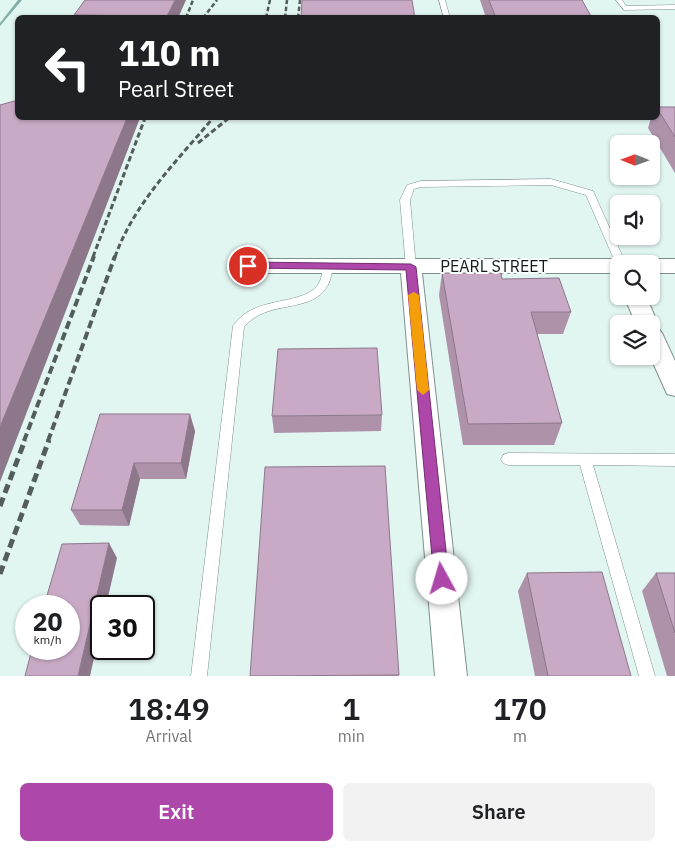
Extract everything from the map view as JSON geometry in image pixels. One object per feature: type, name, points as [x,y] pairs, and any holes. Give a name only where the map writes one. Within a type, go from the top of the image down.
[{"type":"street","name":"PEARL STREET","points":[[248,266],[610,265]]},
{"type":"street","points":[[660,266],[675,266]]},
{"type":"street","points":[[411,267],[452,676]]},
{"type":"street","points":[[660,353],[675,387]]},
{"type":"lane","points":[[442,0],[446,15]]},
{"type":"lane","points":[[618,0],[624,8],[675,7]]},
{"type":"lane","points":[[411,267],[405,200],[410,188],[421,184],[551,182],[590,193],[616,255]]},
{"type":"lane","points":[[199,676],[239,326],[245,316],[258,309],[292,302],[315,294],[324,284],[328,266]]},
{"type":"lane","points":[[508,459],[675,460]]},
{"type":"lane","points":[[585,459],[647,676]]},
{"type":"building","points":[[85,0],[175,0],[168,15],[74,15]]},
{"type":"building","points":[[302,0],[412,0],[414,15],[301,15]]},
{"type":"building","points":[[489,0],[582,0],[590,15],[495,15]]},
{"type":"building","points":[[15,101],[15,120],[126,120],[0,427],[0,105]]},
{"type":"building","points":[[660,107],[675,107],[675,137],[660,113]]},
{"type":"building","points":[[442,273],[501,273],[502,279],[559,278],[571,312],[531,312],[562,423],[468,424]]},
{"type":"building","points":[[377,348],[382,415],[272,416],[278,349]]},
{"type":"building","points":[[100,414],[190,414],[181,463],[134,463],[122,510],[71,510]]},
{"type":"building","points":[[385,466],[399,675],[250,676],[265,467]]},
{"type":"building","points":[[109,543],[97,595],[90,595],[90,625],[78,676],[25,676],[29,660],[80,660],[80,595],[47,595],[62,544]]},
{"type":"building","points":[[602,572],[631,676],[548,676],[527,573]]},
{"type":"building","points":[[656,573],[675,573],[675,633]]},
{"type":"waterway","points":[[0,25],[20,0]]},
{"type":"railway","points":[[187,15],[193,0]]},
{"type":"railway","points":[[205,15],[217,0]]},
{"type":"railway","points":[[267,15],[270,0]]},
{"type":"railway","points":[[285,15],[287,0]]},
{"type":"railway","points":[[298,15],[300,0]]},
{"type":"railway","points":[[93,257],[144,120]]},
{"type":"railway","points":[[115,257],[123,237],[145,201],[211,120]]},
{"type":"railway","points":[[198,143],[227,120]]},
{"type":"railway","points":[[24,441],[94,256]]},
{"type":"railway","points":[[48,441],[115,256]]},
{"type":"railway","points":[[0,506],[25,440]]},
{"type":"railway","points":[[0,574],[49,440]]},
{"type":"slow traffic","points":[[414,295],[423,390]]},
{"type":"route","points":[[248,266],[411,267],[442,579]]}]
